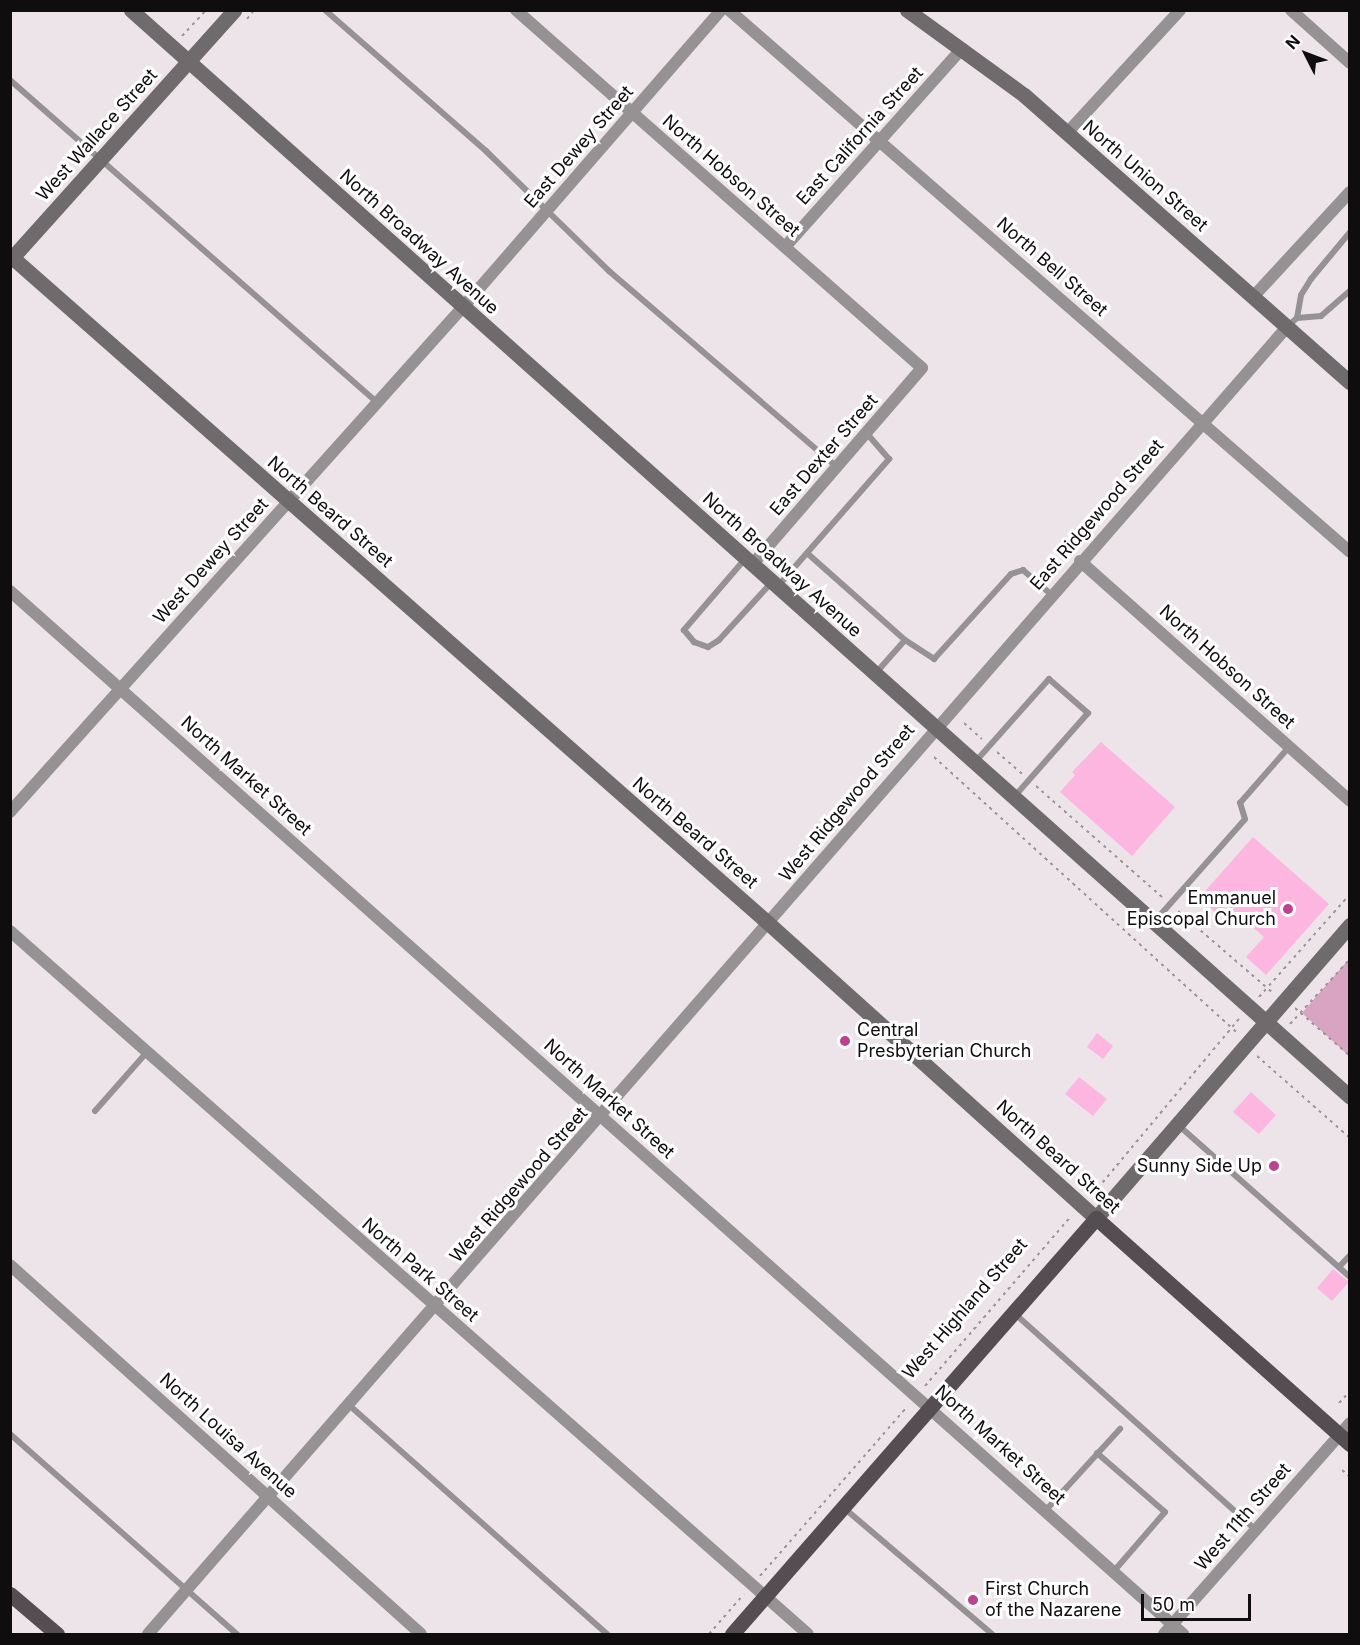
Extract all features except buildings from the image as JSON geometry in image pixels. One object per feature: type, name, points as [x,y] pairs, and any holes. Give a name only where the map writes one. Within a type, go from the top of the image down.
[{"type":"main road","points":[[732,1635],[1096,1218]]},
{"type":"main road","name":"North Beard Street","points":[[1096,1218],[1346,1434]]},
{"type":"main road","points":[[10,1594],[57,1635]]},
{"type":"street","name":"North Broadway Avenue","points":[[131,10],[1350,1097]]},
{"type":"street","name":"West Wallace Street","points":[[11,258],[234,10]]},
{"type":"street","name":"North Hobson Street","points":[[516,10],[922,368]]},
{"type":"street","name":"North Bell Street","points":[[729,10],[1350,552]]},
{"type":"street","name":"North Union Street","points":[[907,10],[962,48],[1067,133],[1253,297],[1292,322],[1350,382]]},
{"type":"street","points":[[1067,133],[1180,10]]},
{"type":"street","points":[[1291,10],[1350,63]]},
{"type":"street","name":"East Dewey Street","points":[[463,307],[633,114],[715,13]]},
{"type":"street","name":"East California Street","points":[[785,247],[962,48]]},
{"type":"street","points":[[1253,297],[1350,192]]},
{"type":"street","name":"North Beard Street","points":[[11,258],[767,922],[1096,1218]]},
{"type":"street","name":"West Dewey Street","points":[[10,812],[463,307]]},
{"type":"street","name":"East Ridgewood Street","points":[[935,728],[1202,421],[1292,322]]},
{"type":"street","name":"East Dexter Street","points":[[749,562],[837,467],[922,368]]},
{"type":"street","name":"North Hobson Street","points":[[1080,561],[1350,801]]},
{"type":"street","name":"North Market Street","points":[[10,591],[602,1118],[918,1394],[1113,1571],[1169,1630],[1184,1635]]},
{"type":"street","name":"West Ridgewood Street","points":[[148,1635],[602,1118],[935,728]]},
{"type":"street","points":[[1096,1218],[1350,925]]},
{"type":"street","name":"North Park Street","points":[[10,931],[808,1635]]},
{"type":"street","name":"North Louisa Avenue","points":[[10,1265],[270,1496],[421,1635]]},
{"type":"street","name":"West 11th Street","points":[[1169,1630],[1256,1530],[1346,1434]]},
{"type":"lane","points":[[325,10],[548,210],[609,271],[837,467]]},
{"type":"lane","points":[[10,80],[377,402]]},
{"type":"lane","points":[[1292,322],[1301,295],[1350,232]]},
{"type":"lane","points":[[1292,322],[1321,316],[1350,291]]},
{"type":"lane","points":[[749,562],[684,630],[694,642],[708,647],[719,640],[807,553],[889,459],[866,433]]},
{"type":"lane","points":[[807,553],[905,640],[933,659],[1011,574],[1023,570],[1051,594]]},
{"type":"lane","points":[[875,674],[905,640]]},
{"type":"lane","points":[[975,763],[1049,679],[1088,713],[1014,798]]},
{"type":"lane","points":[[1154,923],[1245,819],[1240,802],[1289,747]]},
{"type":"lane","points":[[94,1111],[147,1052]]},
{"type":"lane","points":[[1177,1124],[1350,1277]]},
{"type":"lane","points":[[1339,1267],[1350,1255]]},
{"type":"lane","points":[[1014,1312],[1256,1530]]},
{"type":"lane","points":[[349,1405],[607,1635]]},
{"type":"lane","points":[[1046,1510],[1120,1429]]},
{"type":"lane","points":[[10,1434],[237,1635]]},
{"type":"lane","points":[[1097,1454],[1165,1512],[1113,1571]]},
{"type":"lane","points":[[843,1507],[992,1635]]},
{"type":"path","points":[[172,46],[206,10]]},
{"type":"path","points":[[964,723],[1266,989],[1302,1013],[1350,1056]]},
{"type":"path","points":[[934,757],[1233,1026],[1246,1044],[1350,1138]]},
{"type":"path","name":"West Highland Street","points":[[709,1635],[1082,1205],[1233,1026],[1350,894]]},
{"type":"path","points":[[1279,1035],[1302,1013],[1350,958]]},
{"type":"path","points":[[1339,1403],[1350,1391]]},
{"type":"path","points":[[1342,1470],[1350,1477]]},
{"type":"shaded area","points":[[1349,959],[1349,1056],[1302,1013]]},
{"type":"place","name":"Emmanuel Episcopal Church","points":[[1288,909]]},
{"type":"place","name":"Central Presbyterian Church","points":[[845,1041]]},
{"type":"place","name":"Sunny Side Up","points":[[1274,1166]]},
{"type":"place","name":"First Church of the Nazarene","points":[[973,1600]]}]
